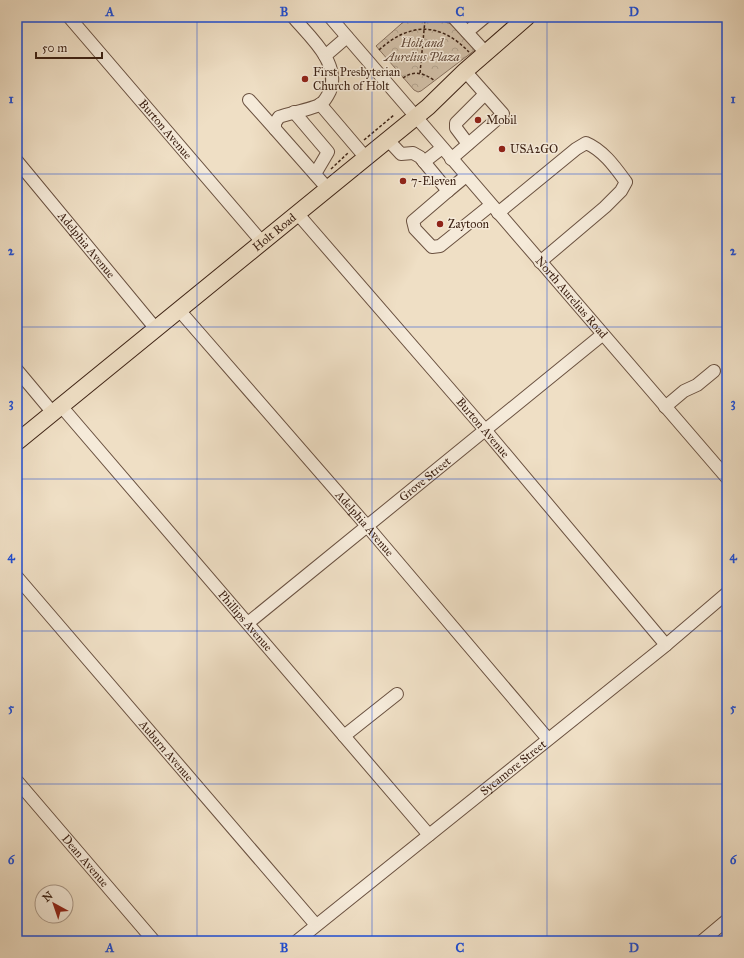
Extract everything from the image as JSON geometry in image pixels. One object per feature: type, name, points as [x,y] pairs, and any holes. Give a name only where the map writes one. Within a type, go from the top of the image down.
[{"type":"main road","name":"Holt Road","points":[[17,442],[416,117],[465,71],[527,17]]},
{"type":"street","name":"Burton Avenue","points":[[69,17],[262,242]]},
{"type":"street","points":[[275,130],[275,123],[279,117],[320,104],[327,96],[331,86],[331,71],[325,56],[293,17]]},
{"type":"street","name":"North Aurelius Road","points":[[330,17],[602,335],[727,478]]},
{"type":"street","points":[[453,17],[486,53]]},
{"type":"street","points":[[467,32],[485,17]]},
{"type":"street","points":[[325,56],[347,37]]},
{"type":"street","points":[[451,159],[503,114],[465,71]]},
{"type":"street","points":[[468,144],[456,128],[456,123],[485,94]]},
{"type":"street","points":[[249,100],[328,189]]},
{"type":"street","points":[[320,104],[366,158]]},
{"type":"street","points":[[294,112],[328,152],[315,174]]},
{"type":"street","points":[[388,140],[401,154],[413,153],[424,162],[448,190]]},
{"type":"street","points":[[466,176],[413,221],[415,228],[429,245],[436,247],[440,246],[465,226],[494,209],[586,143],[596,147],[619,173],[626,182],[621,191],[605,207],[540,262]]},
{"type":"street","points":[[424,162],[442,148]]},
{"type":"street","name":"Adelphia Avenue","points":[[17,161],[156,329]]},
{"type":"street","name":"Burton Avenue","points":[[298,213],[486,431],[666,644]]},
{"type":"street","name":"Adelphia Avenue","points":[[179,310],[367,526],[548,739]]},
{"type":"street","name":"Grove Street","points":[[248,623],[486,431],[602,335]]},
{"type":"street","name":"Phillips Avenue","points":[[17,370],[57,410],[248,623],[429,835]]},
{"type":"street","points":[[665,407],[684,390],[698,385],[714,372]]},
{"type":"street","name":"Auburn Avenue","points":[[17,577],[316,925]]},
{"type":"street","name":"Sycamore Street","points":[[297,941],[666,644],[727,593]]},
{"type":"street","points":[[344,736],[397,694]]},
{"type":"street","name":"Dean Avenue","points":[[17,781],[154,941]]},
{"type":"street","points":[[702,941],[727,920]]},
{"type":"path","points":[[422,17],[425,20]]},
{"type":"path","points":[[420,73],[423,29],[425,20],[428,17]]},
{"type":"path","points":[[379,50],[392,39],[417,29],[423,29],[450,36],[459,41],[469,52]]},
{"type":"path","points":[[403,78],[411,74],[420,73],[435,81]]},
{"type":"green space","name":"Holt and Aurelius Plaza","points":[[409,17],[439,17],[443,21],[454,25],[475,50],[418,92],[414,90],[376,46]]},
{"type":"place","name":"First Presbyterian Church of Holt","points":[[305,79]]},
{"type":"place","name":"Mobil","points":[[478,120]]},
{"type":"place","name":"USA2GO","points":[[502,149]]},
{"type":"place","name":"7-Eleven","points":[[403,181]]},
{"type":"place","name":"Zaytoon","points":[[440,224]]}]
